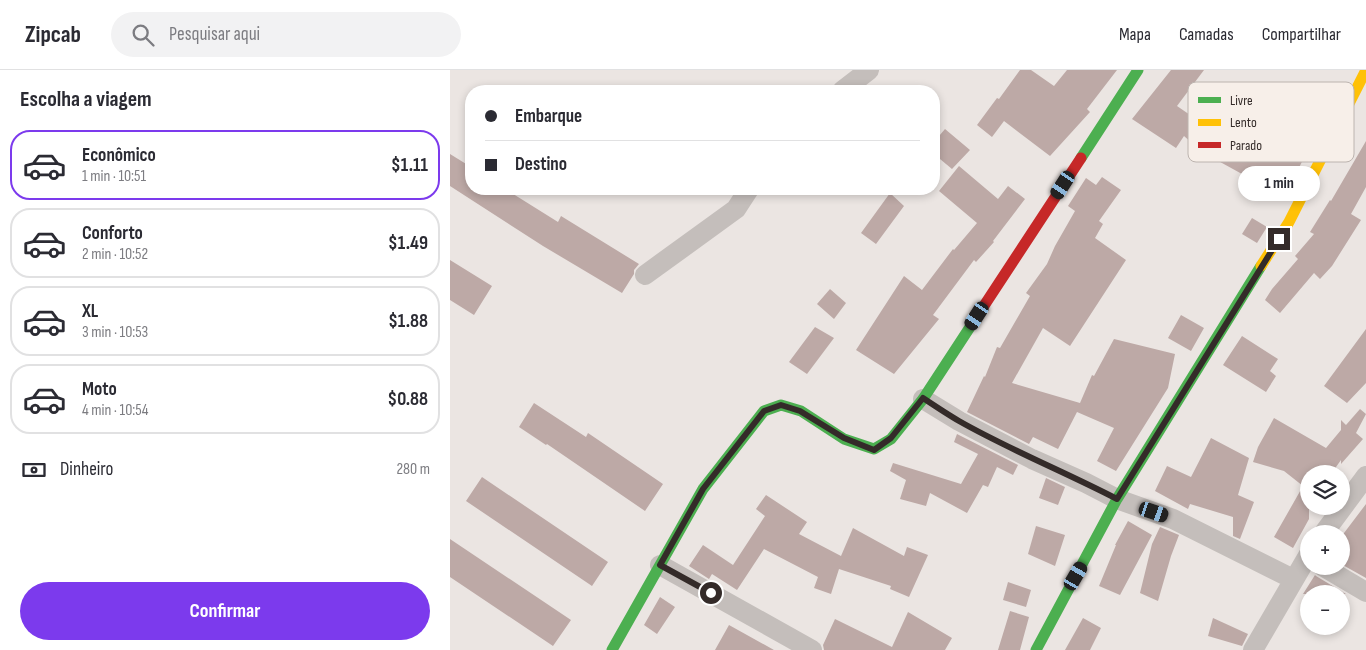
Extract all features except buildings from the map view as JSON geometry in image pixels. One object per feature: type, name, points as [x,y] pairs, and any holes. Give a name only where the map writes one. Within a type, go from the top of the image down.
[{"type":"street","points":[[850,85],[869,70]]},
{"type":"street","points":[[612,650],[703,489],[764,411],[781,405],[800,411],[844,438],[874,450],[891,438],[923,398],[1138,70]]},
{"type":"street","points":[[1354,94],[1366,70]]},
{"type":"street","points":[[1036,650],[1117,499],[1289,222],[1319,162]]},
{"type":"street","points":[[645,275],[736,208],[745,195]]},
{"type":"street","points":[[923,398],[967,425],[1032,459],[1117,499],[1173,519],[1293,579]]},
{"type":"street","points":[[1330,525],[1366,476]]},
{"type":"street","points":[[660,565],[812,650]]},
{"type":"street","points":[[1252,650],[1293,579],[1300,572]]},
{"type":"street","points":[[1338,575],[1366,592]]},
{"type":"traffic: fast","points":[[1081,158],[1138,70]]},
{"type":"traffic: fast","points":[[1036,650],[1117,499],[1261,266]]},
{"type":"traffic: fast","points":[[612,650],[703,489],[764,411],[781,405],[801,411],[844,439],[874,449],[891,439],[923,399],[974,321]]},
{"type":"traffic: slow","points":[[1354,94],[1366,70]]},
{"type":"traffic: slow","points":[[1261,266],[1289,222],[1319,162]]},
{"type":"traffic: jam","points":[[974,321],[1081,158]]},
{"type":"route","points":[[711,593],[660,565],[703,489],[764,411],[781,405],[800,411],[844,438],[874,450],[891,438],[923,398],[974,429],[1117,499],[1279,239]]}]
